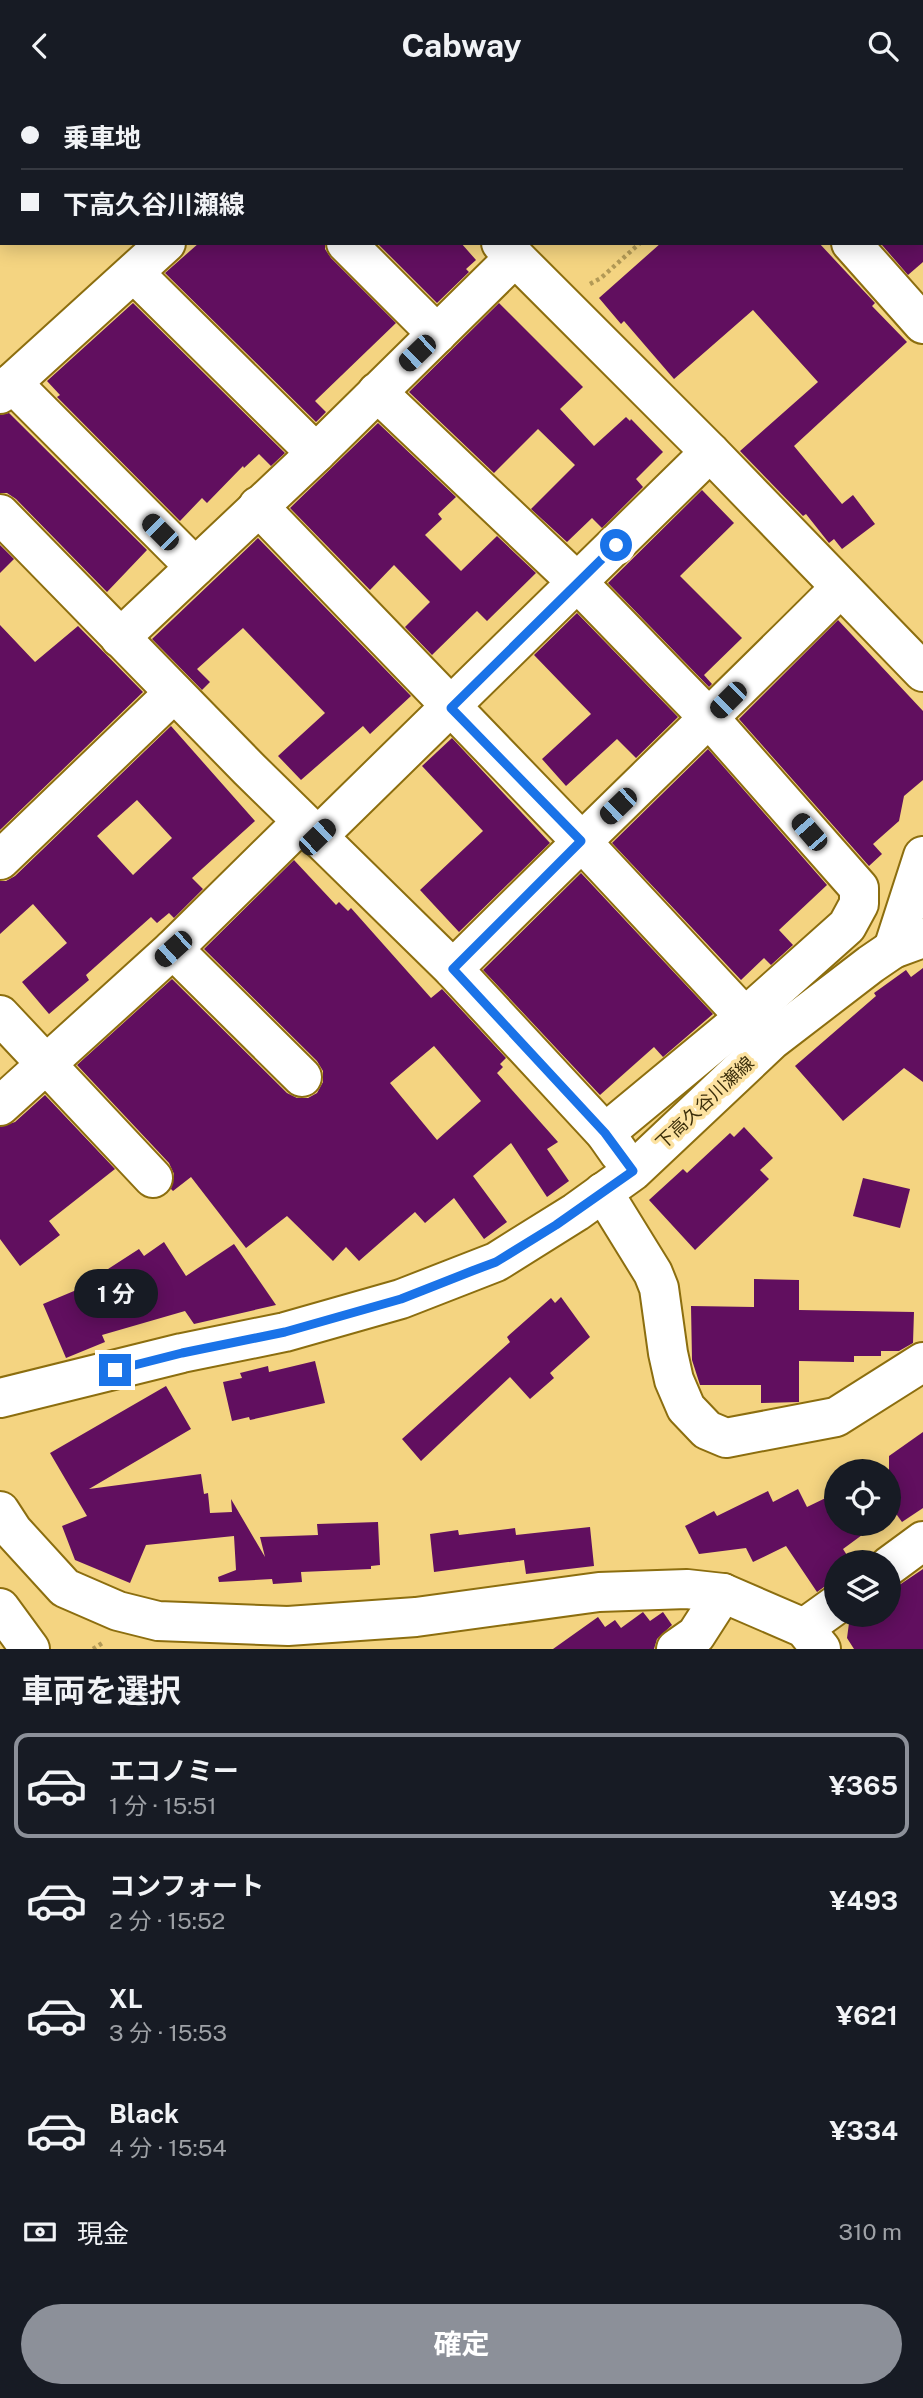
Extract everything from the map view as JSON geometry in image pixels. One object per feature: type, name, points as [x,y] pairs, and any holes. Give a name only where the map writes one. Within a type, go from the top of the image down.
[{"type":"street","points":[[164,245],[6,388],[195,567]]},
{"type":"street","points":[[348,245],[437,334]]},
{"type":"street","points":[[853,245],[923,324]]},
{"type":"street","points":[[120,638],[316,453],[437,334],[508,250],[710,452],[923,672]]},
{"type":"street","points":[[134,273],[316,453]]},
{"type":"street","points":[[377,392],[578,583],[709,719],[859,888],[859,904],[847,926],[759,1028],[605,1133]]},
{"type":"street","points":[[0,1105],[173,949],[451,708],[710,452]]},
{"type":"street","points":[[258,506],[759,1028]]},
{"type":"street","points":[[0,514],[310,830],[453,969],[605,1133],[618,1182],[659,1288],[674,1380],[686,1408],[707,1430],[726,1438],[836,1417],[923,1362]]},
{"type":"street","points":[[453,969],[840,588]]},
{"type":"street","points":[[0,860],[174,693]]},
{"type":"street","points":[[908,944],[923,856]]},
{"type":"street","name":"下高久谷川瀬線","points":[[0,1398],[182,1353],[285,1332],[401,1299],[496,1262],[618,1182],[759,1028],[908,944]]},
{"type":"street","points":[[173,949],[302,1077]]},
{"type":"street","points":[[0,1016],[153,1178]]},
{"type":"street","points":[[0,1511],[13,1531],[65,1588],[118,1611],[149,1635],[416,1617],[599,1592],[687,1589],[723,1593],[813,1639],[824,1623]]},
{"type":"street","points":[[901,1557],[923,1541]]},
{"type":"street","points":[[676,1649],[696,1635],[723,1593]]},
{"type":"street","points":[[0,1608],[30,1649]]},
{"type":"street","points":[[372,1649],[416,1617]]},
{"type":"path","points":[[559,301],[601,278],[638,245]]},
{"type":"building","points":[[197,245],[325,245],[331,258],[396,323],[315,401],[326,412],[316,422],[165,273]]},
{"type":"building","points":[[379,245],[463,245],[476,260],[466,269],[469,272],[437,303]]},
{"type":"building","points":[[659,245],[821,245],[875,303],[872,306],[907,342],[794,446],[842,504],[853,495],[875,524],[842,549],[834,539],[829,543],[806,514],[803,516],[740,451],[818,382],[753,310],[674,379],[624,321],[621,324],[599,298]]},
{"type":"building","points":[[882,245],[923,245],[923,262],[908,275]]},
{"type":"building","points":[[133,303],[285,453],[271,466],[259,454],[244,468],[243,466],[207,503],[202,498],[180,521],[57,397],[60,395],[47,381]]},
{"type":"building","points":[[499,303],[583,387],[560,409],[594,446],[626,417],[663,452],[636,479],[643,487],[602,528],[592,518],[567,542],[531,509],[575,465],[538,429],[494,473],[409,392]]},
{"type":"building","points":[[9,413],[147,550],[107,592],[16,499],[7,493],[0,493],[0,415]]},
{"type":"building","points":[[378,423],[456,497],[438,514],[442,519],[425,535],[461,571],[497,536],[536,573],[487,621],[477,611],[432,655],[405,627],[430,602],[394,565],[370,590],[290,508]]},
{"type":"building","points":[[702,490],[734,523],[680,576],[742,638],[704,675],[712,684],[709,687],[608,583]]},
{"type":"building","points":[[258,538],[411,696],[370,734],[363,726],[301,780],[278,756],[325,713],[243,628],[197,669],[210,682],[202,690],[152,639]]},
{"type":"building","points":[[0,545],[14,559],[0,573]]},
{"type":"building","points":[[577,613],[678,717],[636,758],[617,739],[566,786],[542,759],[591,714],[534,655]]},
{"type":"building","points":[[838,620],[923,711],[923,780],[904,796],[899,821],[873,844],[882,854],[869,866],[739,719]]},
{"type":"building","points":[[0,625],[35,662],[78,626],[143,692],[0,830]]},
{"type":"building","points":[[171,726],[255,821],[192,878],[203,889],[174,918],[169,913],[157,923],[151,917],[86,975],[89,980],[49,1014],[22,982],[67,943],[33,904],[0,934],[0,881],[15,876]],"holes":[[[137,800],[172,838],[133,875],[97,836]]]},
{"type":"building","points":[[452,738],[550,843],[459,932],[420,890],[483,831],[422,766]]},
{"type":"building","points":[[708,749],[827,885],[779,930],[793,945],[771,965],[764,958],[741,980],[612,843]]},
{"type":"building","points":[[294,860],[336,905],[339,902],[348,911],[351,908],[431,998],[442,989],[506,1058],[497,1073],[558,1142],[547,1149],[569,1181],[547,1197],[511,1143],[473,1176],[507,1222],[484,1239],[454,1198],[425,1223],[415,1212],[359,1261],[346,1247],[333,1261],[287,1216],[246,1248],[191,1177],[173,1191],[171,1189],[174,1174],[169,1163],[77,1065],[172,979],[287,1093],[297,1098],[308,1098],[317,1093],[323,1082],[323,1071],[317,1061],[204,949]],"holes":[[[434,1046],[481,1101],[437,1140],[390,1083]]]},
{"type":"building","points":[[581,873],[713,1014],[663,1057],[654,1047],[600,1095],[483,970]]},
{"type":"building","points":[[923,968],[923,1082],[904,1068],[843,1121],[795,1066],[876,996],[874,993],[906,970],[911,977]]},
{"type":"building","points":[[45,1095],[115,1169],[49,1221],[60,1235],[20,1266],[0,1239],[0,1127],[15,1122]]},
{"type":"building","points":[[744,1127],[773,1158],[760,1170],[769,1179],[695,1250],[649,1200],[683,1169],[687,1173],[730,1133],[734,1137]]},
{"type":"building","points":[[863,1178],[910,1189],[900,1228],[853,1216]]},
{"type":"building","points":[[164,1242],[186,1276],[234,1244],[276,1305],[194,1324],[185,1311],[102,1335],[105,1342],[66,1358],[43,1304],[74,1291],[139,1249],[144,1256]]},
{"type":"building","points":[[754,1279],[799,1280],[799,1310],[914,1312],[913,1343],[899,1351],[881,1351],[881,1356],[854,1356],[854,1362],[799,1361],[799,1402],[761,1403],[761,1385],[700,1385],[692,1360],[691,1306],[754,1307]]},
{"type":"building","points":[[561,1297],[590,1337],[550,1373],[554,1378],[530,1399],[510,1377],[421,1461],[402,1439],[510,1342],[507,1337],[551,1298],[555,1303]]},
{"type":"building","points":[[315,1361],[325,1403],[250,1420],[249,1417],[232,1421],[223,1382],[242,1378],[240,1373],[268,1366],[269,1372]]},
{"type":"building","points":[[166,1386],[191,1429],[89,1489],[201,1474],[204,1494],[208,1493],[210,1513],[232,1512],[231,1499],[265,1557],[260,1537],[318,1535],[317,1524],[378,1522],[380,1565],[371,1566],[371,1569],[301,1572],[302,1582],[273,1584],[272,1579],[219,1582],[218,1577],[236,1570],[234,1536],[146,1545],[130,1583],[75,1560],[62,1526],[87,1516],[50,1453]]},
{"type":"building","points":[[923,1432],[923,1508],[902,1522],[901,1459],[889,1459],[889,1456]]},
{"type":"building","points":[[798,1489],[807,1507],[824,1499],[824,1536],[861,1536],[844,1550],[824,1550],[824,1587],[817,1592],[786,1546],[753,1562],[746,1548],[699,1554],[685,1526],[714,1511],[717,1516],[768,1491],[773,1502]]},
{"type":"building","points":[[590,1527],[594,1566],[526,1574],[524,1560],[434,1572],[430,1534],[458,1530],[459,1535],[515,1528],[516,1535]]},
{"type":"building","points":[[923,1569],[923,1649],[854,1649],[847,1638],[848,1627],[901,1627],[901,1584]]},
{"type":"building","points":[[643,1612],[650,1621],[663,1612],[672,1625],[657,1639],[654,1649],[553,1649],[598,1617],[605,1627],[615,1620],[621,1628]]},
{"type":"route","points":[[115,1370],[285,1332],[401,1299],[496,1262],[576,1212],[633,1171],[605,1133],[453,969],[581,841],[451,708],[616,545]]}]
